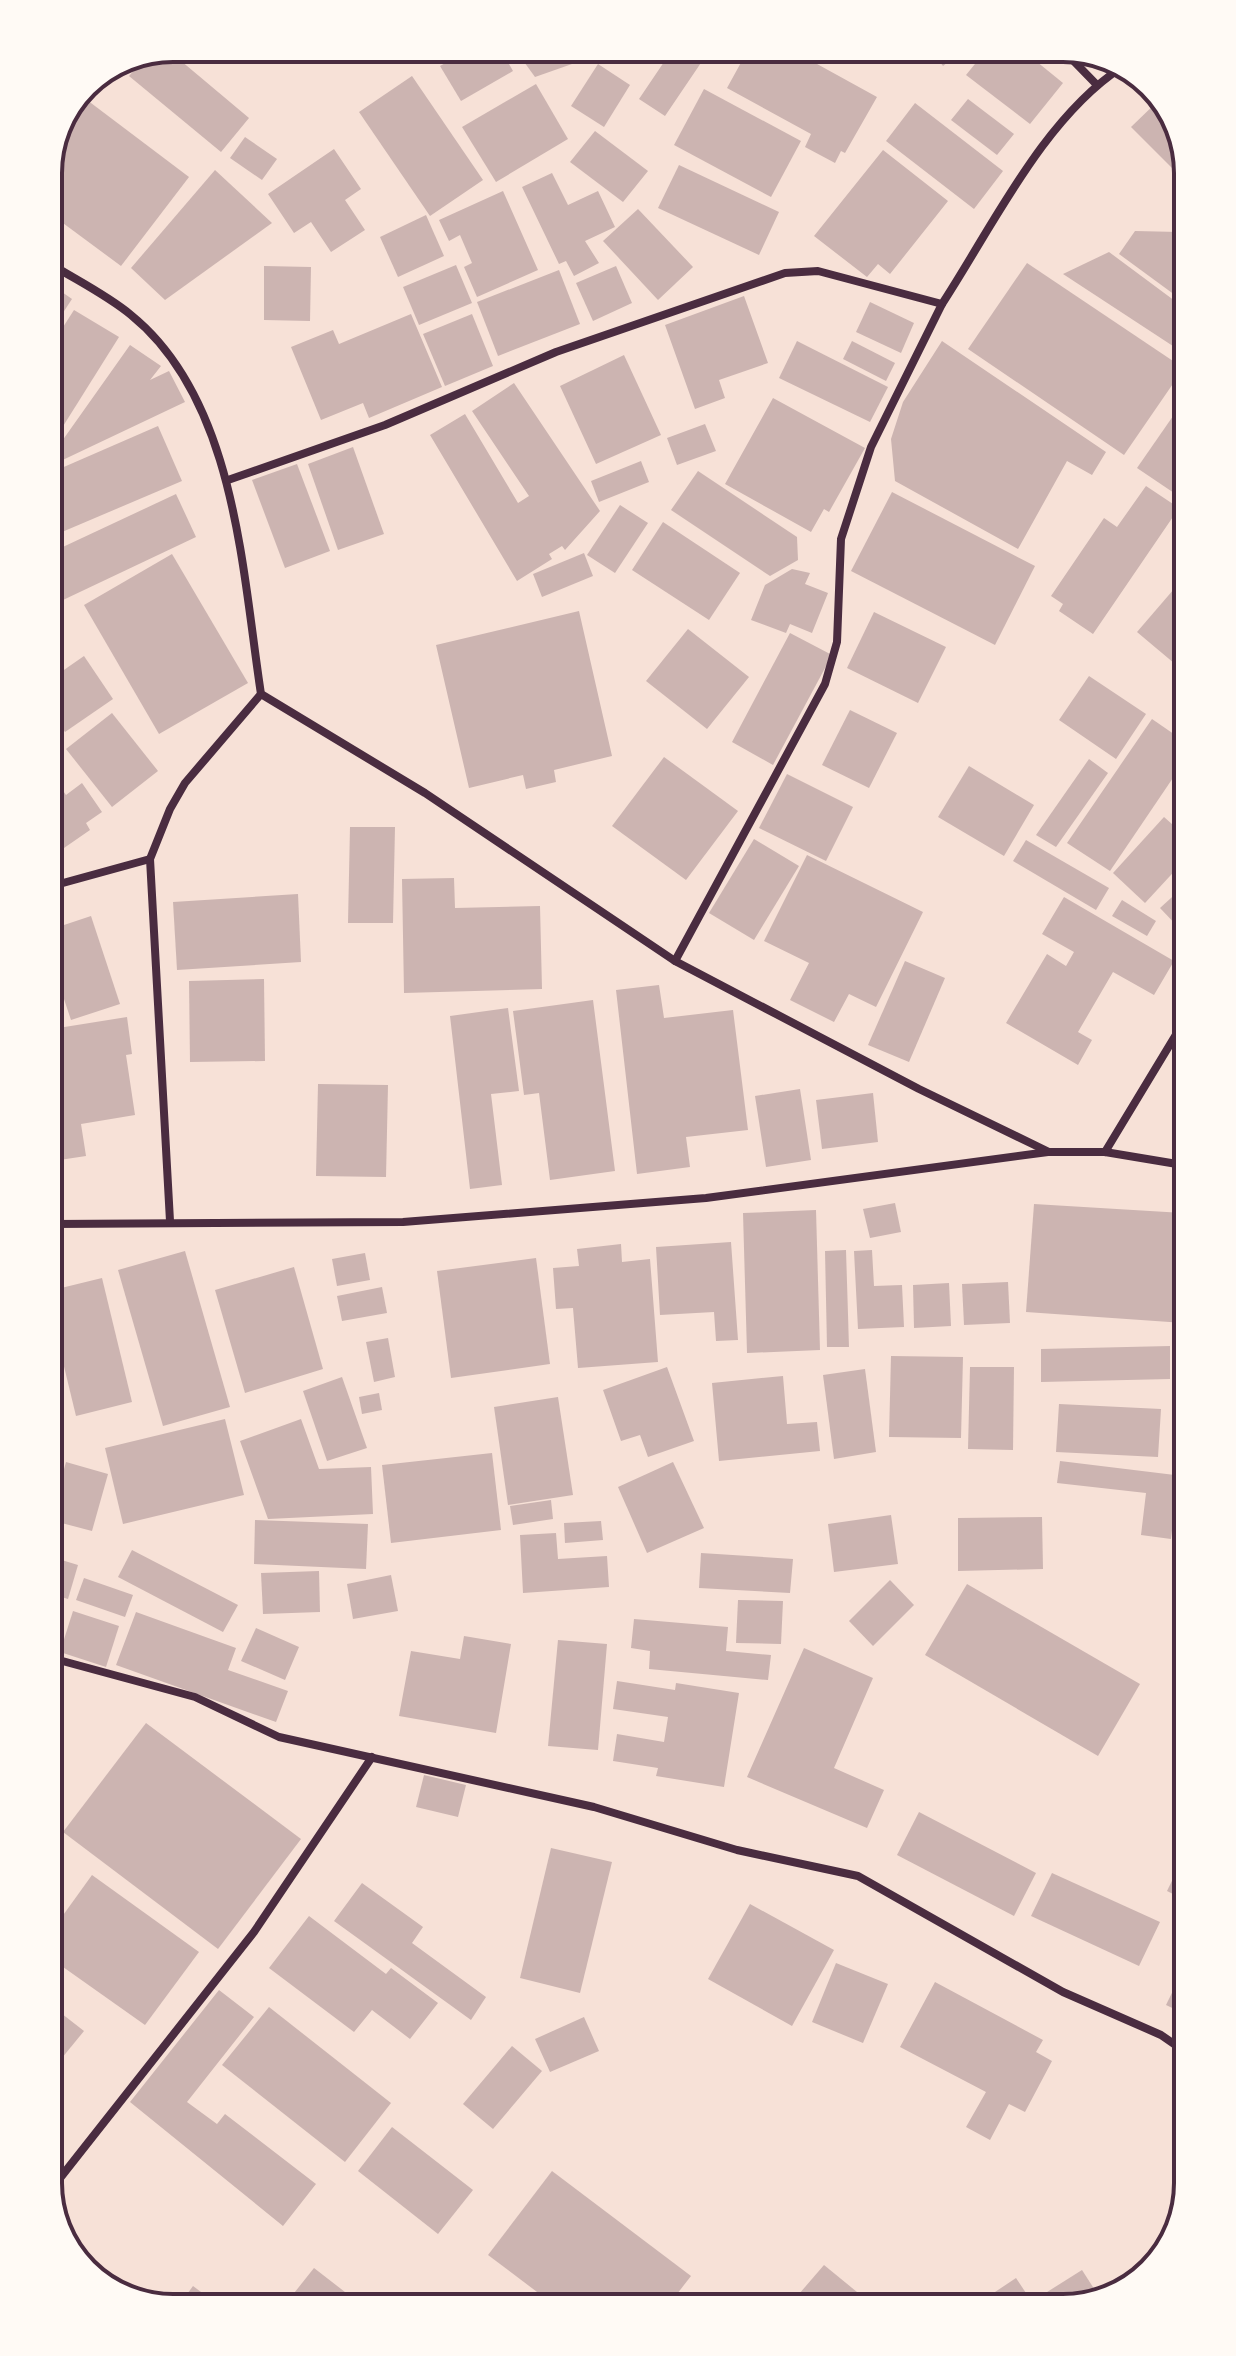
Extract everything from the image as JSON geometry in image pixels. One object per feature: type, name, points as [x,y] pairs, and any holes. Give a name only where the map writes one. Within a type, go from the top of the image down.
[{"type":"street","points":[[1075,63],[1096,84]]},
{"type":"street","points":[[675,961],[825,684],[837,642],[841,539],[871,447],[942,304],[1048,138],[1096,84],[1112,73]]},
{"type":"street","points":[[62,271],[132,315],[166,353],[189,386],[228,480],[261,694],[185,783],[170,809],[150,859],[170,1221]]},
{"type":"street","points":[[228,480],[385,425],[556,352],[785,273],[818,271],[942,304]]},
{"type":"street","points":[[261,694],[425,793],[675,961],[919,1089],[1049,1152]]},
{"type":"street","points":[[62,883],[150,859]]},
{"type":"street","points":[[1105,1152],[1174,1038]]},
{"type":"street","points":[[62,1224],[403,1222],[706,1198],[1049,1152],[1105,1152],[1174,1164]]},
{"type":"street","points":[[62,1661],[195,1697],[279,1737],[594,1807],[737,1850],[858,1876],[1063,1992],[1161,2035],[1174,2044]]},
{"type":"street","points":[[62,2176],[254,1932],[372,1757]]},
{"type":"building","points":[[182,62],[249,118],[221,152],[129,76],[135,69],[152,64]]},
{"type":"building","points":[[447,62],[508,62],[513,71],[461,101],[440,66]]},
{"type":"building","points":[[524,62],[572,64],[535,77]]},
{"type":"building","points":[[664,62],[702,62],[665,116],[639,99]]},
{"type":"building","points":[[741,62],[813,62],[877,97],[845,153],[841,151],[835,163],[805,147],[811,134],[727,88]]},
{"type":"building","points":[[977,62],[1037,62],[1063,83],[1030,124],[966,75]]},
{"type":"building","points":[[598,64],[630,85],[604,127],[571,106]]},
{"type":"building","points":[[412,76],[483,180],[430,216],[359,112]]},
{"type":"building","points":[[536,84],[568,139],[496,182],[462,127]]},
{"type":"building","points":[[704,89],[801,141],[771,197],[674,145]]},
{"type":"building","points":[[968,99],[1014,134],[997,155],[951,120]]},
{"type":"building","points":[[89,102],[189,177],[121,266],[62,222],[62,166],[66,144],[70,131]]},
{"type":"building","points":[[915,103],[1003,171],[974,209],[886,141]]},
{"type":"building","points":[[1152,107],[1166,131],[1174,170],[1131,127]]},
{"type":"building","points":[[595,131],[648,171],[623,202],[570,162]]},
{"type":"building","points":[[245,137],[277,159],[262,180],[230,158]]},
{"type":"building","points":[[334,149],[361,189],[345,200],[365,230],[331,252],[311,222],[294,233],[268,194]]},
{"type":"building","points":[[883,150],[948,201],[890,274],[878,264],[867,277],[814,236]]},
{"type":"building","points":[[679,165],[779,212],[759,255],[658,208]]},
{"type":"building","points":[[215,170],[272,223],[165,300],[131,268]]},
{"type":"building","points":[[552,173],[568,205],[598,191],[615,227],[585,241],[599,263],[574,276],[566,261],[559,264],[522,187]]},
{"type":"building","points":[[503,191],[538,270],[477,297],[464,267],[472,263],[460,235],[449,241],[439,220]]},
{"type":"building","points":[[638,209],[693,267],[658,300],[603,241]]},
{"type":"building","points":[[426,215],[444,256],[398,277],[380,237]]},
{"type":"building","points":[[1135,231],[1174,232],[1174,294],[1119,254]]},
{"type":"building","points":[[1109,252],[1174,300],[1174,347],[1063,274]]},
{"type":"building","points":[[1027,263],[1174,362],[1174,382],[1124,455],[968,349]]},
{"type":"building","points":[[456,265],[472,303],[419,325],[403,287]]},
{"type":"building","points":[[264,266],[311,267],[310,321],[264,320]]},
{"type":"building","points":[[616,266],[632,303],[593,321],[576,283]]},
{"type":"building","points":[[559,270],[580,324],[498,356],[477,302]]},
{"type":"building","points":[[62,292],[72,299],[62,314]]},
{"type":"building","points":[[744,296],[768,363],[719,380],[725,398],[695,409],[665,325]]},
{"type":"building","points":[[870,302],[914,323],[901,353],[856,332]]},
{"type":"building","points":[[74,310],[119,337],[62,428],[62,329]]},
{"type":"building","points":[[411,314],[442,387],[369,418],[363,403],[321,420],[291,347],[333,330],[339,344]]},
{"type":"building","points":[[472,314],[493,366],[445,386],[423,334]]},
{"type":"building","points":[[797,341],[888,387],[870,422],[779,378]]},
{"type":"building","points":[[852,341],[895,363],[886,381],[843,359]]},
{"type":"building","points":[[942,341],[1106,452],[1092,475],[1067,461],[1018,549],[895,481],[891,439],[903,402]]},
{"type":"building","points":[[130,345],[161,366],[150,380],[169,371],[185,402],[62,460],[62,441]]},
{"type":"building","points":[[624,355],[661,435],[596,464],[560,386]]},
{"type":"building","points":[[514,383],[600,511],[565,550],[562,546],[549,554],[552,559],[517,581],[430,435],[465,414],[518,503],[529,496],[472,411]]},
{"type":"building","points":[[773,398],[865,448],[829,512],[824,509],[811,532],[725,484]]},
{"type":"building","points":[[1174,415],[1174,493],[1137,468]]},
{"type":"building","points":[[705,424],[716,451],[677,465],[667,438]]},
{"type":"building","points":[[158,426],[182,481],[62,532],[62,468]]},
{"type":"building","points":[[353,447],[384,534],[338,550],[308,464]]},
{"type":"building","points":[[641,461],[649,482],[599,502],[591,481]]},
{"type":"building","points":[[297,464],[330,551],[285,568],[252,480]]},
{"type":"building","points":[[698,471],[797,537],[798,560],[770,576],[671,510]]},
{"type":"building","points":[[1146,486],[1174,505],[1174,515],[1093,634],[1059,611],[1063,604],[1051,596],[1104,518],[1117,527]]},
{"type":"building","points":[[892,492],[1035,566],[995,645],[851,571]]},
{"type":"building","points":[[176,494],[196,537],[63,600],[62,547]]},
{"type":"building","points":[[620,505],[648,523],[615,573],[587,555]]},
{"type":"building","points":[[663,522],[740,573],[709,620],[632,570]]},
{"type":"building","points":[[584,553],[593,576],[542,597],[533,574]]},
{"type":"building","points":[[172,554],[248,683],[159,734],[84,605]]},
{"type":"building","points":[[792,569],[810,573],[805,584],[828,593],[812,633],[790,624],[786,633],[751,620],[765,585]]},
{"type":"building","points":[[1174,589],[1174,663],[1137,632]]},
{"type":"building","points":[[579,611],[612,756],[554,770],[556,782],[526,789],[523,775],[469,788],[436,645]]},
{"type":"building","points":[[874,612],[946,647],[918,703],[847,668]]},
{"type":"building","points":[[688,629],[749,677],[707,729],[646,681]]},
{"type":"building","points":[[790,633],[832,655],[773,765],[732,742]]},
{"type":"building","points":[[84,656],[113,699],[65,732],[62,728],[62,671]]},
{"type":"building","points":[[1089,676],[1146,714],[1116,759],[1059,720]]},
{"type":"building","points":[[850,710],[897,733],[869,788],[822,765]]},
{"type":"building","points":[[112,713],[158,771],[112,807],[66,749]]},
{"type":"building","points":[[1152,719],[1174,734],[1174,776],[1110,871],[1067,843]]},
{"type":"building","points":[[664,757],[738,811],[686,880],[612,826]]},
{"type":"building","points":[[1089,759],[1108,773],[1056,847],[1036,835]]},
{"type":"building","points":[[969,766],[1034,805],[1004,856],[938,817]]},
{"type":"building","points":[[787,774],[853,807],[826,861],[759,828]]},
{"type":"building","points":[[82,783],[102,812],[86,823],[90,830],[62,849],[62,789],[66,795]]},
{"type":"building","points":[[1164,817],[1174,826],[1174,872],[1145,903],[1113,873]]},
{"type":"building","points":[[350,827],[395,827],[393,923],[348,923]]},
{"type":"building","points":[[754,839],[799,866],[754,940],[709,913]]},
{"type":"building","points":[[1026,840],[1109,888],[1096,910],[1013,861]]},
{"type":"building","points":[[807,855],[923,912],[876,1007],[849,994],[834,1022],[790,1000],[809,963],[764,941]]},
{"type":"building","points":[[454,878],[455,908],[540,906],[542,989],[404,993],[402,879]]},
{"type":"building","points":[[298,894],[301,962],[177,970],[173,902]]},
{"type":"building","points":[[1174,895],[1174,923],[1160,908]]},
{"type":"building","points":[[1064,897],[1174,961],[1154,995],[1113,972],[1078,1032],[1092,1040],[1078,1065],[1006,1023],[1047,954],[1066,966],[1074,952],[1042,934]]},
{"type":"building","points":[[1122,900],[1156,921],[1147,936],[1112,916]]},
{"type":"building","points":[[91,916],[120,1004],[71,1020],[62,993],[62,926]]},
{"type":"building","points":[[905,961],[945,978],[909,1062],[868,1045]]},
{"type":"building","points":[[264,979],[265,1061],[190,1062],[189,981]]},
{"type":"building","points":[[659,985],[664,1018],[733,1010],[748,1130],[686,1137],[690,1167],[637,1174],[616,990]]},
{"type":"building","points":[[593,1000],[615,1171],[550,1180],[539,1093],[524,1095],[513,1011]]},
{"type":"building","points":[[508,1008],[519,1091],[491,1094],[502,1185],[470,1189],[450,1016]]},
{"type":"building","points":[[127,1017],[132,1054],[126,1055],[135,1115],[81,1124],[86,1156],[62,1160],[62,1027]]},
{"type":"building","points":[[318,1084],[388,1085],[386,1177],[316,1176]]},
{"type":"building","points":[[800,1089],[811,1160],[766,1167],[755,1096]]},
{"type":"building","points":[[873,1093],[878,1142],[822,1149],[816,1100]]},
{"type":"building","points":[[895,1203],[901,1232],[870,1238],[863,1209]]},
{"type":"building","points":[[1034,1204],[1174,1212],[1174,1322],[1026,1312]]},
{"type":"building","points":[[816,1210],[820,1350],[747,1353],[743,1213]]},
{"type":"building","points":[[731,1242],[738,1340],[716,1341],[714,1312],[660,1315],[656,1247]]},
{"type":"building","points":[[621,1244],[622,1262],[650,1259],[658,1362],[578,1368],[573,1308],[556,1309],[553,1268],[579,1266],[577,1249]]},
{"type":"building","points":[[846,1250],[849,1347],[827,1347],[825,1251]]},
{"type":"building","points":[[872,1250],[874,1286],[902,1285],[904,1327],[858,1329],[854,1251]]},
{"type":"building","points":[[185,1251],[230,1407],[163,1426],[118,1270]]},
{"type":"building","points":[[365,1253],[370,1280],[337,1286],[332,1259]]},
{"type":"building","points":[[536,1258],[550,1364],[451,1378],[437,1271]]},
{"type":"building","points":[[294,1267],[323,1369],[245,1393],[215,1290]]},
{"type":"building","points":[[102,1278],[132,1402],[76,1416],[62,1358],[62,1288]]},
{"type":"building","points":[[1008,1282],[1010,1323],[964,1325],[962,1284]]},
{"type":"building","points":[[949,1283],[951,1326],[914,1328],[913,1285]]},
{"type":"building","points":[[382,1287],[387,1313],[342,1321],[337,1296]]},
{"type":"building","points":[[388,1338],[395,1377],[374,1382],[366,1342]]},
{"type":"building","points":[[1170,1346],[1170,1379],[1041,1382],[1041,1349]]},
{"type":"building","points":[[891,1356],[963,1357],[961,1438],[889,1437]]},
{"type":"building","points":[[667,1367],[694,1441],[648,1457],[640,1435],[621,1441],[603,1390]]},
{"type":"building","points":[[970,1367],[1014,1367],[1013,1450],[968,1449]]},
{"type":"building","points":[[865,1369],[876,1452],[834,1459],[823,1375]]},
{"type":"building","points":[[783,1376],[787,1424],[817,1422],[820,1451],[719,1461],[712,1383]]},
{"type":"building","points":[[342,1377],[367,1448],[327,1461],[303,1391]]},
{"type":"building","points":[[379,1393],[382,1410],[362,1414],[359,1397]]},
{"type":"building","points":[[558,1397],[573,1495],[508,1505],[494,1407]]},
{"type":"building","points":[[1059,1404],[1161,1409],[1158,1457],[1056,1452]]},
{"type":"building","points":[[225,1419],[244,1495],[123,1524],[105,1448]]},
{"type":"building","points":[[301,1419],[319,1469],[371,1467],[373,1514],[268,1519],[240,1441]]},
{"type":"building","points":[[492,1453],[501,1530],[391,1543],[382,1465]]},
{"type":"building","points":[[1060,1461],[1174,1475],[1171,1539],[1141,1535],[1146,1493],[1057,1483]]},
{"type":"building","points":[[66,1462],[108,1474],[92,1531],[62,1523],[62,1476]]},
{"type":"building","points":[[673,1462],[704,1528],[647,1553],[618,1487]]},
{"type":"building","points":[[551,1500],[553,1519],[513,1525],[510,1506]]},
{"type":"building","points":[[891,1515],[898,1564],[834,1572],[828,1524]]},
{"type":"building","points":[[1042,1517],[1043,1569],[958,1571],[958,1518]]},
{"type":"building","points":[[255,1520],[368,1524],[366,1569],[254,1564]]},
{"type":"building","points":[[601,1521],[603,1540],[565,1543],[564,1523]]},
{"type":"building","points":[[556,1533],[558,1559],[607,1556],[609,1587],[523,1593],[520,1535]]},
{"type":"building","points":[[132,1550],[238,1605],[223,1632],[118,1577]]},
{"type":"building","points":[[701,1553],[793,1559],[790,1593],[699,1588]]},
{"type":"building","points":[[62,1560],[78,1565],[68,1599],[62,1597]]},
{"type":"building","points":[[319,1571],[320,1612],[263,1614],[261,1573]]},
{"type":"building","points":[[391,1575],[398,1611],[353,1619],[347,1584]]},
{"type":"building","points":[[84,1578],[133,1595],[125,1617],[76,1600]]},
{"type":"building","points":[[890,1580],[914,1605],[873,1646],[849,1621]]},
{"type":"building","points":[[967,1584],[1140,1684],[1098,1756],[925,1655]]},
{"type":"building","points":[[738,1600],[783,1601],[781,1644],[736,1643]]},
{"type":"building","points":[[73,1611],[119,1626],[106,1667],[62,1653]]},
{"type":"building","points":[[136,1612],[236,1648],[228,1670],[288,1691],[276,1722],[116,1665]]},
{"type":"building","points":[[634,1619],[728,1627],[726,1651],[771,1655],[768,1680],[649,1669],[650,1651],[631,1648]]},
{"type":"building","points":[[256,1628],[299,1647],[285,1680],[241,1661]]},
{"type":"building","points":[[464,1636],[511,1644],[496,1733],[399,1716],[411,1651],[460,1659]]},
{"type":"building","points":[[558,1640],[607,1644],[598,1750],[548,1746]]},
{"type":"building","points":[[804,1648],[873,1678],[834,1768],[884,1790],[867,1828],[747,1777]]},
{"type":"building","points":[[617,1681],[675,1690],[676,1683],[739,1693],[724,1787],[656,1776],[658,1768],[613,1761],[617,1734],[664,1742],[668,1717],[613,1709]]},
{"type":"building","points":[[146,1723],[301,1839],[218,1949],[63,1832]]},
{"type":"building","points":[[424,1775],[466,1785],[458,1817],[416,1807]]},
{"type":"building","points":[[919,1812],[1036,1873],[1014,1916],[897,1855]]},
{"type":"building","points":[[551,1848],[612,1862],[580,1993],[520,1978]]},
{"type":"building","points":[[1052,1873],[1160,1922],[1139,1966],[1031,1916]]},
{"type":"building","points":[[92,1875],[199,1952],[145,2025],[62,1966],[62,1917]]},
{"type":"building","points":[[1174,1877],[1174,1894],[1167,1891]]},
{"type":"building","points":[[362,1883],[423,1927],[412,1943],[486,1997],[471,2020],[334,1921]]},
{"type":"building","points":[[750,1904],[834,1950],[792,2026],[708,1979]]},
{"type":"building","points":[[309,1916],[386,1974],[391,1968],[438,2003],[410,2039],[372,2010],[354,2032],[269,1968]]},
{"type":"building","points":[[836,1963],[888,1984],[863,2043],[812,2022]]},
{"type":"building","points":[[935,1982],[1043,2040],[1036,2052],[1052,2061],[1025,2112],[1009,2104],[990,2140],[966,2127],[986,2092],[900,2047]]},
{"type":"building","points":[[1174,1989],[1174,2009],[1166,2005]]},
{"type":"building","points":[[219,1990],[254,2017],[187,2102],[217,2124],[225,2114],[316,2184],[283,2226],[130,2102]]},
{"type":"building","points":[[269,2007],[391,2103],[345,2162],[222,2065]]},
{"type":"building","points":[[62,2014],[84,2031],[62,2058]]},
{"type":"building","points":[[584,2017],[599,2051],[550,2072],[535,2039]]},
{"type":"building","points":[[512,2046],[542,2071],[493,2129],[463,2104]]},
{"type":"building","points":[[392,2127],[473,2190],[438,2234],[358,2171]]},
{"type":"building","points":[[552,2171],[691,2276],[677,2294],[540,2294],[488,2255]]},
{"type":"building","points":[[824,2265],[859,2294],[799,2294]]},
{"type":"building","points":[[314,2268],[348,2294],[293,2294]]},
{"type":"building","points":[[1082,2270],[1094,2289],[1084,2292],[1044,2294]]},
{"type":"building","points":[[1016,2278],[1027,2294],[992,2294]]},
{"type":"building","points":[[193,2286],[204,2294],[187,2294]]}]
